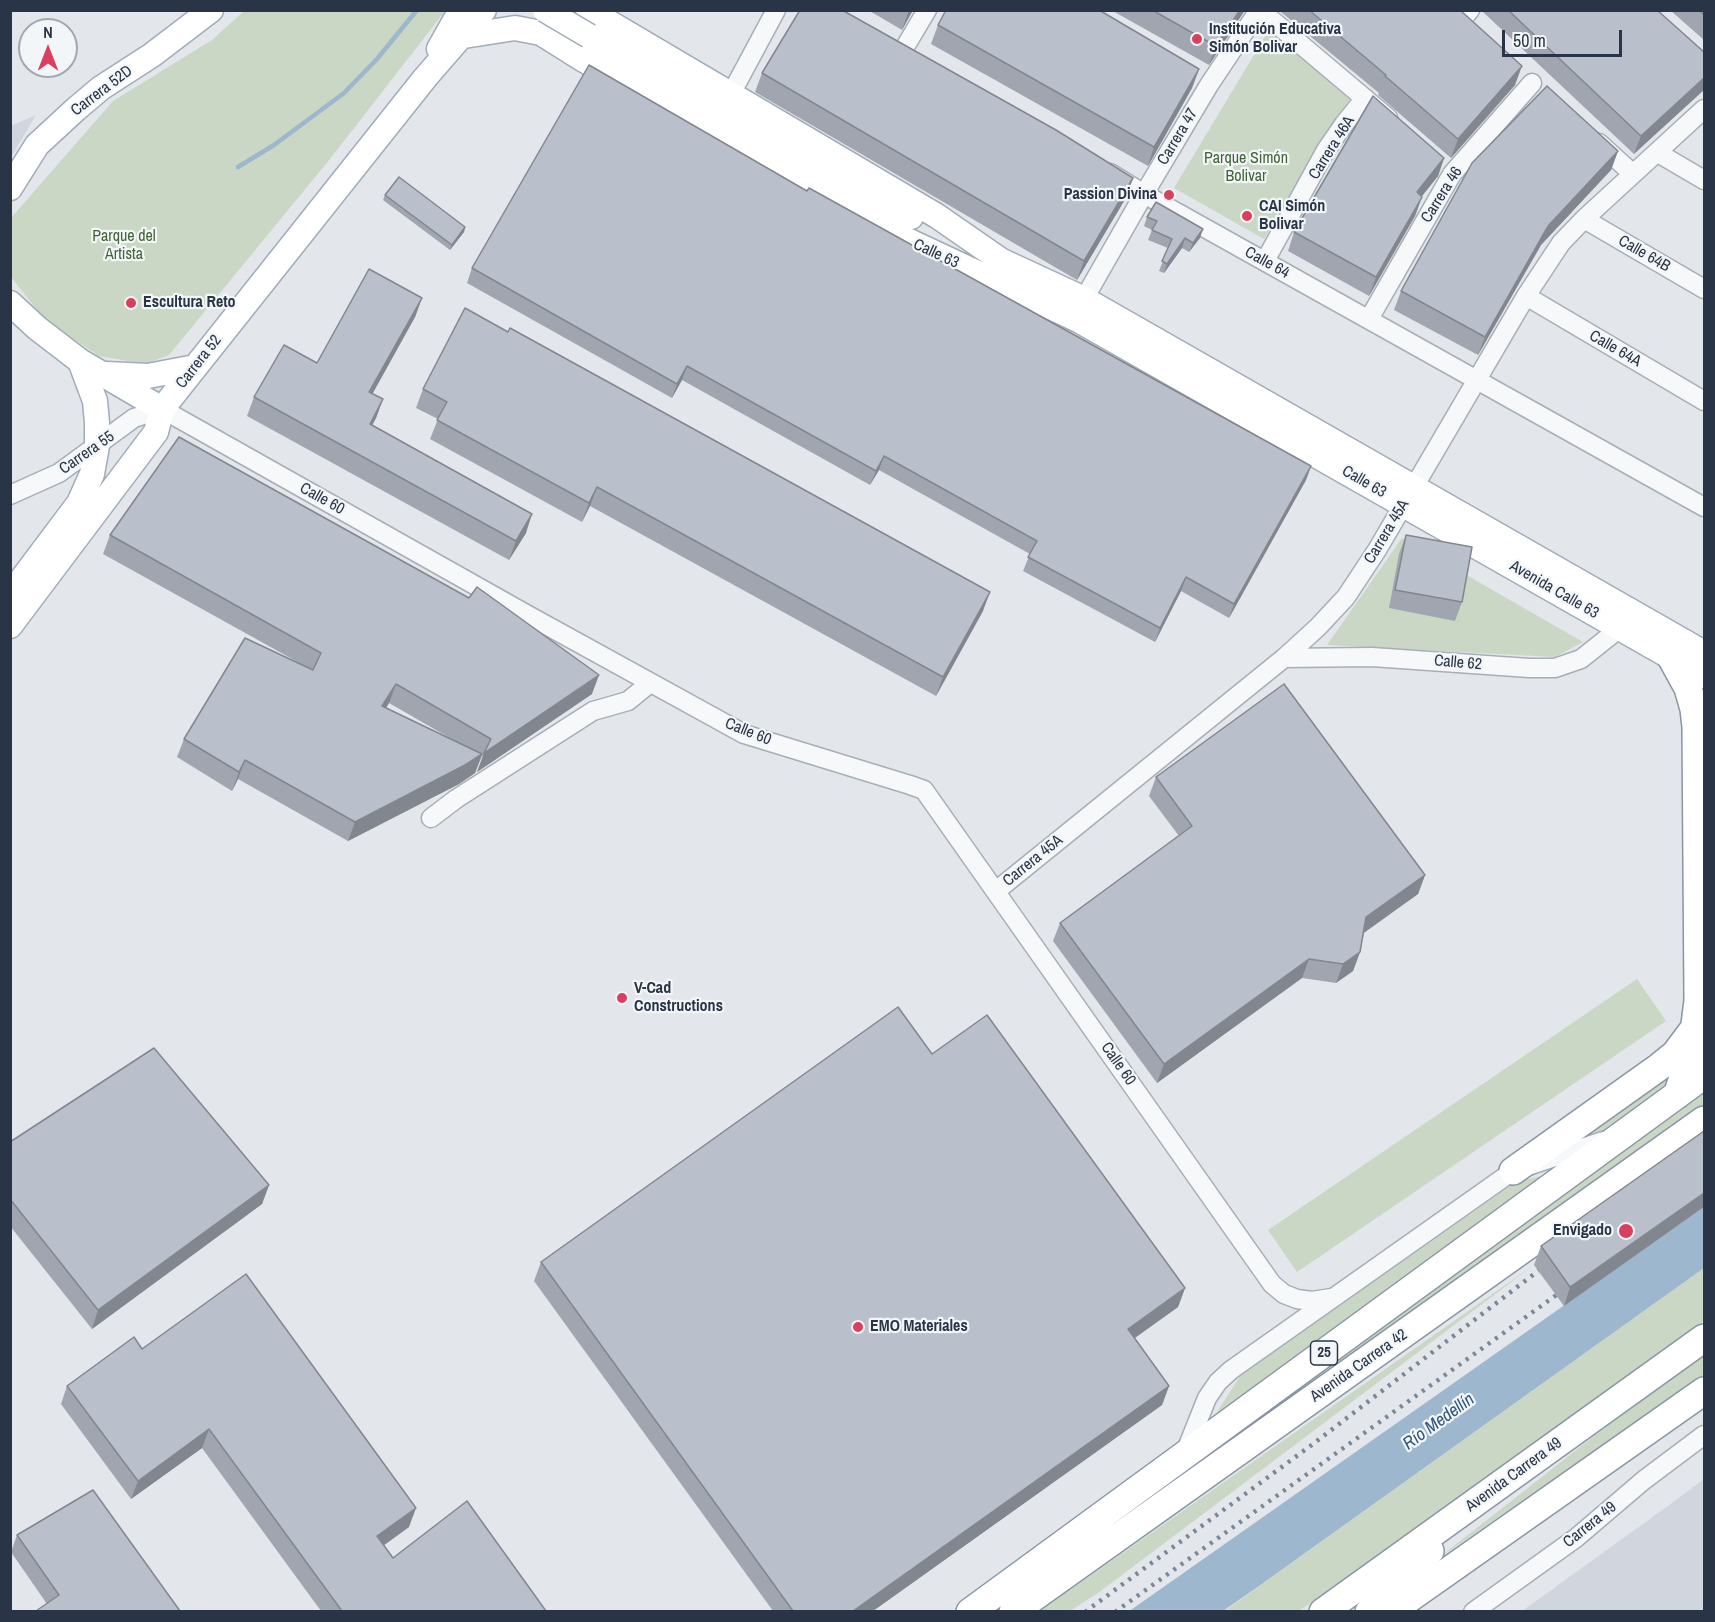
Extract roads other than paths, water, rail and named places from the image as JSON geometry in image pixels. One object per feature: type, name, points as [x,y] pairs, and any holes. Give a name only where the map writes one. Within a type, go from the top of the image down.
[{"type":"highway","points":[[1671,657],[1688,688],[1696,727],[1698,1001],[1696,1027],[1685,1075],[1677,1095]]},
{"type":"highway","points":[[1513,1171],[1659,1067],[1675,1053],[1696,1027]]},
{"type":"highway","name":"Avenida Carrera 42","points":[[970,1611],[1704,1075]]},
{"type":"highway","name":"Avenida Carrera 42","points":[[1013,1611],[1704,1120]]},
{"type":"highway","name":"Avenida Carrera 49","points":[[1323,1611],[1484,1498],[1704,1338]]},
{"type":"highway","points":[[1390,1611],[1704,1391]]},
{"type":"highway","points":[[1369,1611],[1484,1498]]},
{"type":"main road","name":"Carrera 52D","points":[[10,188],[37,145],[101,88],[152,55],[212,10]]},
{"type":"main road","points":[[152,55],[222,10]]},
{"type":"main road","name":"Carrera 52","points":[[425,78],[461,10]]},
{"type":"main road","name":"Carrera 52","points":[[10,626],[156,432],[162,409],[425,78],[464,36],[484,10]]},
{"type":"main road","points":[[543,22],[564,28],[572,19],[573,10]]},
{"type":"main road","name":"Calle 63","points":[[588,10],[938,216],[1002,261],[1084,299],[1409,496]]},
{"type":"main road","points":[[543,22],[848,185],[1002,261]]},
{"type":"main road","name":"Calle 63","points":[[464,36],[543,22],[584,60],[888,231],[1080,321],[1409,496]]},
{"type":"main road","points":[[584,60],[584,37],[595,24],[609,23]]},
{"type":"main road","name":"Calle 60","points":[[10,303],[37,328],[80,361],[162,409]]},
{"type":"main road","points":[[10,595],[79,503],[92,474],[97,446],[94,401],[80,361]]},
{"type":"main road","points":[[101,374],[148,376],[195,367]]},
{"type":"main road","name":"Avenida Calle 63","points":[[1409,496],[1620,628],[1704,676]]},
{"type":"main road","name":"Avenida Calle 63","points":[[1409,496],[1704,653]]},
{"type":"main road","points":[[10,563],[10,585]]},
{"type":"street","points":[[885,36],[910,50],[927,10]]},
{"type":"street","points":[[1260,10],[1400,129]]},
{"type":"street","name":"Carrera 47","points":[[1084,299],[1209,85],[1260,10]]},
{"type":"street","points":[[731,94],[773,12]]},
{"type":"street","points":[[1190,73],[1209,85]]},
{"type":"street","name":"Carrera 46","points":[[1369,320],[1452,174],[1528,79],[1549,98]]},
{"type":"street","name":"Carrera 46A","points":[[1265,261],[1326,150],[1365,98]]},
{"type":"street","name":"Carrera 45A","points":[[996,891],[1284,658],[1346,597],[1377,550],[1526,296],[1562,243],[1584,219],[1704,110]]},
{"type":"street","points":[[1583,129],[1633,174]]},
{"type":"street","points":[[1658,153],[1704,180]]},
{"type":"street","points":[[1435,159],[1452,174]]},
{"type":"street","name":"Calle 64","points":[[1094,164],[1704,507]]},
{"type":"street","name":"Calle 64B","points":[[1584,219],[1704,289]]},
{"type":"street","name":"Calle 64A","points":[[1526,296],[1704,401]]},
{"type":"street","name":"Carrera 55","points":[[10,495],[59,473],[134,418],[162,409]]},
{"type":"street","name":"Calle 60","points":[[162,409],[744,734],[924,790],[1272,1284],[1284,1294],[1297,1299],[1312,1301],[1331,1298]]},
{"type":"street","name":"Calle 62","points":[[1284,658],[1372,657],[1555,668],[1581,659],[1620,628]]},
{"type":"street","points":[[431,818],[456,799],[593,711],[628,701],[650,683]]},
{"type":"street","name":"Avenida Carrera 42","points":[[1184,1455],[1207,1398],[1218,1382],[1231,1370],[1513,1171],[1622,1135]]},
{"type":"street","name":"Carrera 49","points":[[1473,1611],[1576,1538],[1644,1480],[1704,1435]]},
{"type":"water","name":"Río Medellín","points":[[1704,1207],[1704,1268],[1259,1586],[1223,1611],[1128,1612]]},
{"type":"waterway","points":[[238,167],[274,145],[344,93],[377,59],[417,10]]},
{"type":"railway","points":[[1085,1612],[1313,1444],[1551,1261]]},
{"type":"railway","points":[[1115,1612],[1569,1286]]},
{"type":"place","name":"Institución Educativa Simón Bolivar","points":[[1197,39]]},
{"type":"place","name":"Passion Divina","points":[[1169,195]]},
{"type":"place","name":"CAI Simón Bolivar","points":[[1247,216]]},
{"type":"place","name":"Escultura Reto","points":[[131,303]]},
{"type":"place","name":"V-Cad Constructions","points":[[622,998]]},
{"type":"place","name":"Envigado","points":[[1626,1231]]},
{"type":"place","name":"EMO Materiales","points":[[858,1327]]},
{"type":"park label","name":"Parque Simón Bolivar","points":[[1246,168]]},
{"type":"park label","name":"Parque del Artista","points":[[124,246]]}]
